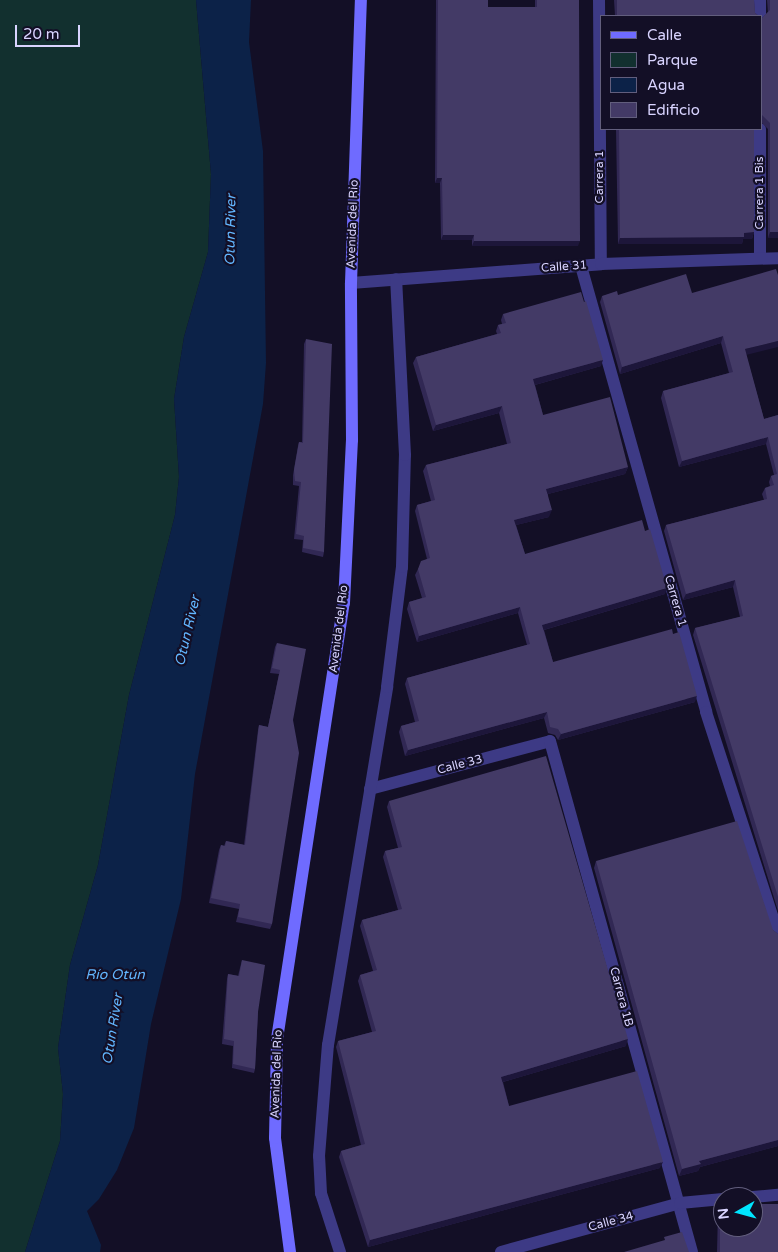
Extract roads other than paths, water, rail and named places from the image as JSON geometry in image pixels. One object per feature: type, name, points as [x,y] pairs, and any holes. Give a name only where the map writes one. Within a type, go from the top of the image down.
[{"type":"main road","name":"Avenida del Río","points":[[290,1252],[276,1138],[277,1039],[344,603],[352,440],[351,283],[362,0]]},
{"type":"street","name":"Carrera 1","points":[[598,0],[601,264]]},
{"type":"street","points":[[760,0],[760,15]]},
{"type":"street","name":"Carrera 1 Bis","points":[[760,130],[760,258]]},
{"type":"street","name":"Calle 31","points":[[351,283],[601,264],[778,258]]},
{"type":"street","name":"Carrera 1","points":[[581,266],[706,712],[778,934]]},
{"type":"street","points":[[340,1252],[321,1193],[319,1156],[328,1045],[370,789],[402,567],[405,455],[396,279]]},
{"type":"street","name":"Calle 33","points":[[370,789],[550,741]]},
{"type":"street","name":"Carrera 1B","points":[[550,741],[680,1203],[692,1252]]},
{"type":"street","points":[[763,1196],[778,1195]]},
{"type":"street","name":"Calle 34","points":[[501,1252],[680,1203],[713,1201]]},
{"type":"water","name":"Río Otún","points":[[196,0],[251,0],[249,42],[263,151],[266,363],[263,404],[195,774],[181,899],[151,1024],[134,1128],[117,1170],[99,1199],[87,1211],[101,1245],[100,1252],[25,1252],[60,1141],[63,1094],[58,1048],[70,965],[98,865],[129,695],[175,515],[179,477],[174,399],[184,337],[208,252],[211,174]]},
{"type":"water label","name":"Otun River","points":[[231,230]]},
{"type":"water label","name":"Otun River","points":[[188,631]]},
{"type":"water label","name":"Otun River","points":[[113,1029]]}]
